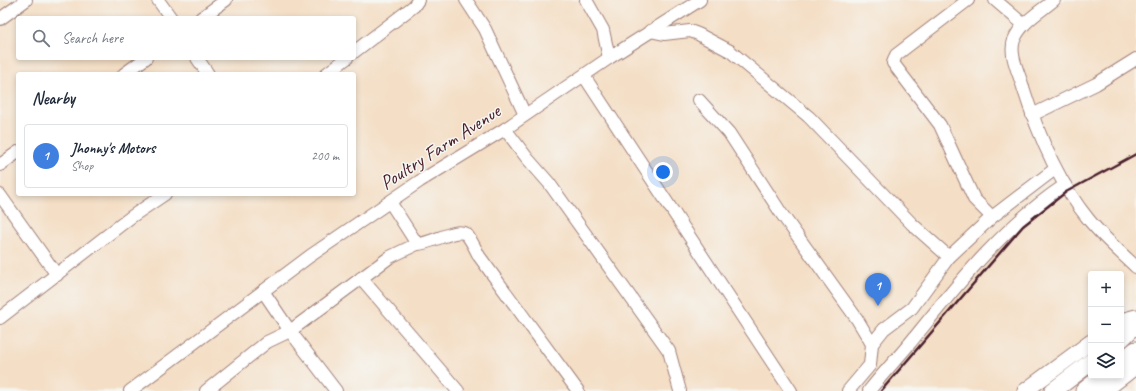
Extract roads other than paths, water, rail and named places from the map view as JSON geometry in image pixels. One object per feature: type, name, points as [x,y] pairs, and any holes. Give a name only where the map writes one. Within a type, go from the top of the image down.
[{"type":"highway","points":[[1124,336],[1136,324]]},
{"type":"highway","points":[[1124,360],[1136,350]]},
{"type":"highway","points":[[1053,391],[1088,364]]},
{"type":"highway","points":[[1084,391],[1099,379]]},
{"type":"main road","points":[[1124,320],[1136,317]]},
{"type":"main road","points":[[1025,391],[1090,343]]},
{"type":"main road","points":[[1104,391],[1136,366]]},
{"type":"street","points":[[0,19],[26,0]]},
{"type":"street","points":[[158,0],[169,16]]},
{"type":"street","points":[[204,16],[226,0]]},
{"type":"street","points":[[356,50],[414,6],[418,0]]},
{"type":"street","points":[[466,0],[485,29],[525,115]]},
{"type":"street","points":[[586,0],[603,30],[609,58]]},
{"type":"street","name":"Poultry Farm Avenue","points":[[130,391],[310,256],[650,31],[700,0]]},
{"type":"street","points":[[968,0],[896,55],[893,63],[938,122],[974,199],[992,217]]},
{"type":"street","points":[[995,0],[1024,24]]},
{"type":"street","points":[[1054,0],[1024,24],[1014,40],[1012,47],[1014,58],[1032,115],[1055,169],[1089,220],[1136,267]]},
{"type":"street","points":[[650,31],[664,34],[690,31],[730,51],[808,117],[912,224],[949,257]]},
{"type":"street","points":[[1032,115],[1096,84],[1136,59]]},
{"type":"street","points":[[127,72],[143,60]]},
{"type":"street","points":[[198,60],[207,72]]},
{"type":"street","points":[[329,72],[344,60]]},
{"type":"street","points":[[584,76],[791,391]]},
{"type":"street","points":[[699,100],[729,133],[781,213],[857,319],[872,344]]},
{"type":"street","points":[[505,128],[527,158],[549,183],[669,351],[680,391]]},
{"type":"street","points":[[0,165],[16,153]]},
{"type":"street","points":[[848,391],[870,365],[872,344],[884,329],[912,308],[949,257],[992,217],[1055,169]]},
{"type":"street","points":[[861,376],[870,388],[962,279],[1007,230],[1048,196],[1065,185]]},
{"type":"street","points":[[0,195],[57,275]]},
{"type":"street","points":[[0,318],[131,217],[162,196]]},
{"type":"street","points":[[390,202],[418,244]]},
{"type":"street","points":[[206,391],[256,349],[290,331],[390,257],[418,244],[431,243],[452,233],[459,232],[466,235],[479,256],[578,391]]},
{"type":"street","points":[[360,278],[458,391]]},
{"type":"street","points":[[263,290],[290,331],[336,391]]},
{"type":"street","points":[[912,308],[926,323]]},
{"type":"railway","points":[[881,391],[1023,226],[1066,192],[1136,154]]},
{"type":"place","name":"Jhonny's Motors","points":[[878,306]]}]
